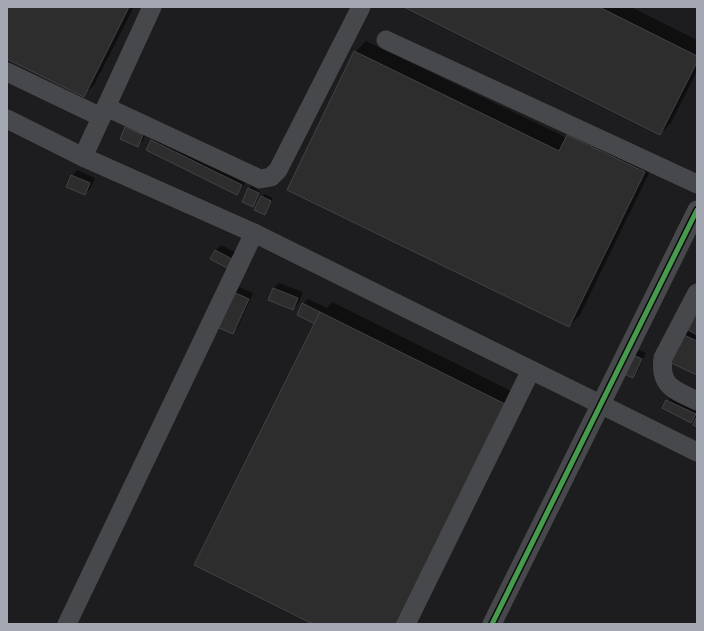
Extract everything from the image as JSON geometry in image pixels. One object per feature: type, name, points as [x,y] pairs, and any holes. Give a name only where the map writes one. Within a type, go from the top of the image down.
[{"type":"street","points":[[83,156],[152,7]]},
{"type":"street","points":[[7,72],[260,179],[267,178],[278,170],[361,7]]},
{"type":"street","points":[[386,40],[697,184]]},
{"type":"street","points":[[7,119],[83,156],[254,233],[697,452]]},
{"type":"street","points":[[492,624],[697,210]]},
{"type":"street","points":[[67,624],[254,233]]},
{"type":"street","points":[[697,293],[664,358],[662,369],[664,380],[673,390],[697,401]]},
{"type":"street","points":[[406,624],[531,370]]},
{"type":"shaded area","points":[[7,7],[697,7],[697,624],[7,624]]},
{"type":"building","points":[[7,7],[129,7],[84,97],[7,59]]},
{"type":"building","points":[[404,7],[599,7],[697,56],[697,62],[660,135]]},
{"type":"building","points":[[354,51],[559,151],[567,135],[645,172],[569,327],[287,190]]},
{"type":"building","points":[[125,127],[143,135],[138,147],[120,139]]},
{"type":"building","points":[[151,140],[242,185],[237,195],[146,150]]},
{"type":"building","points":[[71,175],[90,183],[85,195],[66,187]]},
{"type":"building","points":[[248,188],[259,193],[253,207],[242,202]]},
{"type":"building","points":[[261,196],[271,201],[265,215],[254,210]]},
{"type":"building","points":[[215,250],[232,259],[227,268],[210,259]]},
{"type":"building","points":[[273,288],[298,298],[293,310],[268,300]]},
{"type":"building","points":[[233,292],[249,299],[233,334],[217,327]]},
{"type":"building","points":[[302,303],[320,312],[315,324],[297,315]]},
{"type":"building","points":[[697,307],[697,335],[686,329]]},
{"type":"building","points":[[320,312],[505,404],[396,624],[313,624],[194,565]]},
{"type":"building","points":[[682,334],[697,341],[697,375],[669,362]]},
{"type":"building","points":[[633,355],[642,359],[633,378],[624,374]]},
{"type":"building","points":[[666,400],[696,414],[691,423],[662,408]]},
{"type":"building","points":[[697,416],[697,427],[693,425]]},
{"type":"cycle path","points":[[492,624],[697,210]]}]
